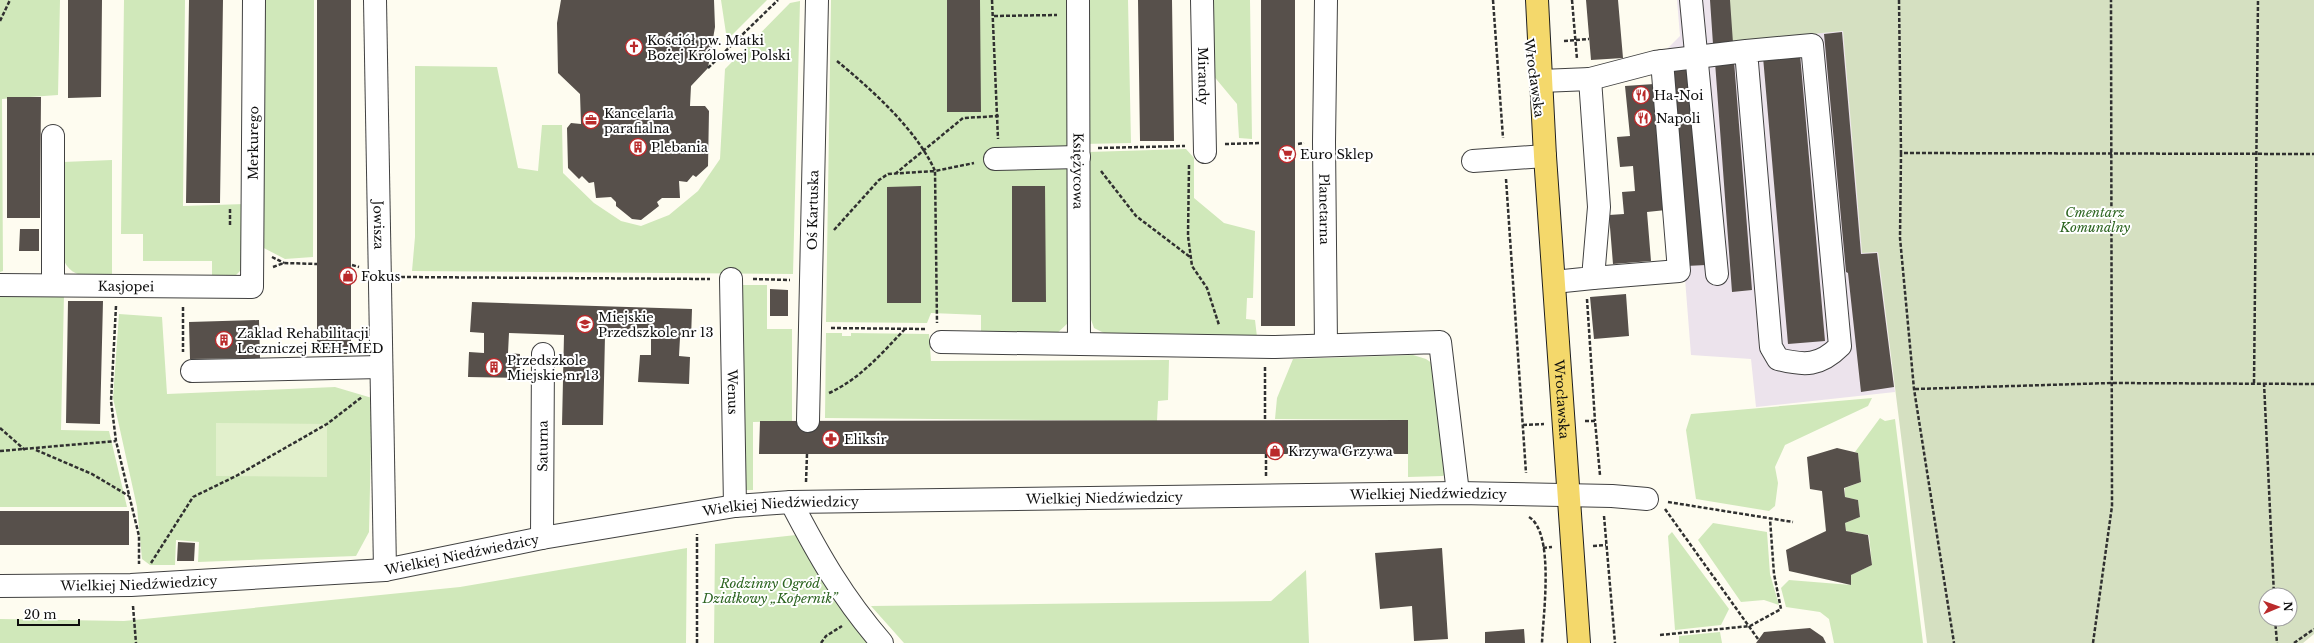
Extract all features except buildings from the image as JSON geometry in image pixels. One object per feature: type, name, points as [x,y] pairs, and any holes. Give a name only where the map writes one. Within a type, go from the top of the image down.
[{"type":"main road","name":"Wrocławska","points":[[1522,0],[1545,156]]},
{"type":"main road","name":"Wrocławska","points":[[1538,0],[1545,156],[1579,643]]},
{"type":"street","name":"Merkurego","points":[[252,281],[254,0]]},
{"type":"street","name":"Jowisza","points":[[375,0],[385,570]]},
{"type":"street","name":"Oś Kartuska","points":[[808,411],[817,0]]},
{"type":"street","name":"Mirandy","points":[[1195,153],[1202,0]]},
{"type":"street","name":"Planetarna","points":[[1326,0],[1324,142],[1326,345]]},
{"type":"street","points":[[1691,0],[1717,274]]},
{"type":"street","name":"Księżycowa","points":[[1078,7],[1080,151],[1079,343]]},
{"type":"street","points":[[1541,81],[1582,79],[1662,61],[1697,55],[1812,45],[1840,346],[1830,356],[1818,362],[1797,364],[1778,359],[1771,347],[1746,51]]},
{"type":"street","points":[[1554,282],[1679,271],[1662,61]]},
{"type":"street","points":[[1582,79],[1599,207],[1593,278]]},
{"type":"street","points":[[53,136],[53,285]]},
{"type":"street","points":[[995,159],[1080,151]]},
{"type":"street","points":[[1473,161],[1545,156]]},
{"type":"street","name":"Wenus","points":[[731,279],[735,506]]},
{"type":"street","name":"Kasjopei","points":[[0,285],[183,286],[252,281]]},
{"type":"street","points":[[935,333],[1079,343],[1264,347],[1440,342],[1458,493]]},
{"type":"street","name":"Saturna","points":[[542,538],[543,354]]},
{"type":"street","points":[[192,371],[381,374]]},
{"type":"street","name":"Wielkiej Niedźwiedzicy","points":[[0,586],[135,577],[385,570],[542,538],[735,506],[799,502],[1458,493],[1612,496],[1653,500]]},
{"type":"street","points":[[799,502],[821,560],[859,616],[882,643]]},
{"type":"path","points":[[0,22],[10,0]]},
{"type":"path","points":[[708,68],[778,0]]},
{"type":"path","points":[[812,254],[879,180],[888,174],[935,171],[995,159],[999,133],[992,0]]},
{"type":"path","points":[[1493,0],[1526,472],[1523,477],[1524,514],[1535,520],[1540,533],[1546,569],[1546,600],[1542,643]]},
{"type":"path","points":[[1572,0],[1577,66],[1582,79]]},
{"type":"path","points":[[1899,0],[1901,153],[1900,238],[1914,390],[1954,643]]},
{"type":"path","points":[[2093,643],[2112,506],[2110,0]]},
{"type":"path","points":[[2254,384],[2258,0]]},
{"type":"path","points":[[994,16],[1078,7]]},
{"type":"path","points":[[1564,41],[1589,39]]},
{"type":"path","points":[[810,328],[906,329],[935,333],[935,171],[924,150],[876,93],[816,43]]},
{"type":"path","points":[[895,174],[963,118],[998,116]]},
{"type":"path","points":[[1080,151],[1195,153],[1188,236],[1190,257],[1192,266],[1207,288],[1226,346]]},
{"type":"path","points":[[1080,151],[1136,216],[1190,257]]},
{"type":"path","points":[[1901,153],[2314,154]]},
{"type":"path","points":[[252,281],[284,263],[317,264]]},
{"type":"path","points":[[352,265],[404,278],[811,280]]},
{"type":"path","points":[[117,286],[110,401],[116,441],[139,536],[135,577],[136,643]]},
{"type":"path","points":[[183,286],[184,372],[192,371]]},
{"type":"path","points":[[808,411],[859,375],[906,329]]},
{"type":"path","points":[[1264,347],[1265,420]]},
{"type":"path","points":[[148,568],[193,497],[236,476],[327,424],[381,374]]},
{"type":"path","points":[[1914,390],[2111,383],[2314,384]]},
{"type":"path","points":[[2264,383],[2274,587]]},
{"type":"path","points":[[0,428],[25,450]]},
{"type":"path","points":[[0,451],[116,441]]},
{"type":"path","points":[[34,449],[92,474],[129,496]]},
{"type":"path","points":[[799,502],[807,454]]},
{"type":"path","points":[[1653,500],[1793,522]]},
{"type":"path","points":[[1653,500],[1750,626],[1758,639]]},
{"type":"path","points":[[697,643],[698,513]]},
{"type":"path","points":[[1660,635],[1750,626],[1781,609],[1774,574],[1770,518]]},
{"type":"path","points":[[821,643],[826,636],[859,616]]},
{"type":"path","points":[[2275,627],[2276,643]]},
{"type":"path","points":[[2294,643],[2314,628]]},
{"type":"shaded area","points":[[1677,0],[1727,0],[1730,42],[1843,31],[1862,253],[1878,252],[1895,392],[1756,407],[1751,359],[1691,355],[1667,49],[1680,36]]},
{"type":"green space","points":[[0,0],[60,0],[58,95],[2,99],[3,271],[0,272]]},
{"type":"green space","points":[[124,0],[185,0],[183,206],[245,204],[242,269],[235,276],[212,279],[212,261],[143,261],[143,234],[121,234]]},
{"type":"green space","points":[[263,0],[314,0],[313,257],[285,259],[260,246]]},
{"type":"green space","points":[[721,0],[767,0],[727,40]]},
{"type":"green space","points":[[831,0],[1068,0],[1068,323],[1054,336],[981,333],[981,315],[931,313],[927,323],[826,322]]},
{"type":"green space","points":[[1084,0],[1128,0],[1131,143],[1083,144]]},
{"type":"green space","points":[[1211,0],[1250,0],[1252,139],[1239,138],[1237,104],[1212,74]]},
{"type":"green space","name":"Cmentarz Komunalny","points":[[1727,0],[2314,0],[2314,634],[2303,643],[1927,643],[1878,252],[1862,253],[1843,31],[1730,42]]},
{"type":"green space","points":[[800,1],[793,274],[412,271],[415,237],[415,66],[497,67],[518,168],[538,171],[542,125],[562,125],[563,173],[594,203],[621,221],[641,226],[669,215],[698,191],[720,159],[725,69],[790,3]]},
{"type":"green space","points":[[1186,149],[1194,158],[1194,198],[1224,223],[1255,231],[1253,298],[1247,298],[1246,319],[1255,320],[1257,337],[1106,334],[1094,328],[1088,311],[1088,152]]},
{"type":"green space","points":[[112,160],[112,275],[84,276],[73,272],[64,261],[63,162]]},
{"type":"green space","points":[[737,285],[767,285],[767,329],[792,329],[792,421],[753,422],[753,490],[737,490]]},
{"type":"green space","points":[[0,292],[64,295],[61,430],[109,431],[127,507],[0,507]]},
{"type":"green space","points":[[119,314],[162,317],[167,394],[335,387],[372,398],[369,532],[356,556],[198,562],[199,542],[176,540],[175,565],[150,565],[142,559],[137,507],[113,398]]},
{"type":"green space","points":[[826,333],[842,333],[842,336],[851,336],[851,333],[929,334],[931,361],[1169,360],[1168,400],[1158,401],[1157,421],[825,418]]},
{"type":"green space","points":[[1413,355],[1426,359],[1436,366],[1446,473],[1443,476],[1408,477],[1408,420],[1275,419],[1277,398],[1293,359]]},
{"type":"green space","points":[[1872,398],[1868,406],[1785,445],[1775,467],[1778,483],[1775,506],[1769,511],[1696,499],[1686,430],[1691,414]]},
{"type":"green space","points":[[1880,418],[1885,421],[1895,419],[1923,643],[1834,643],[1829,619],[1820,612],[1786,607],[1781,588],[1789,580],[1851,585],[1851,575],[1872,565],[1869,535],[1846,531],[1845,523],[1860,517],[1858,500],[1845,497],[1845,488],[1861,482],[1858,453],[1855,452]]},
{"type":"green space","points":[[216,423],[327,424],[327,477],[216,476]]},
{"type":"green space","points":[[1713,523],[1767,532],[1770,574],[1779,605],[1764,600],[1741,602],[1698,540]]},
{"type":"green space","points":[[1672,532],[1729,609],[1721,625],[1675,630],[1668,536]]},
{"type":"green space","name":"Rodzinny Ogród Działkowy „Kopernik”","points":[[796,535],[865,634],[874,643],[714,643],[715,544]]},
{"type":"green space","points":[[687,548],[686,643],[0,643],[0,619],[124,621],[460,587]]},
{"type":"green space","points":[[1306,570],[1309,643],[904,643],[871,606],[1271,601]]},
{"type":"green space","points":[[1720,632],[1722,643],[1679,643],[1679,636]]},
{"type":"place","name":"Kościół pw. Matki Bożej Królowej Polski","points":[[634,47]]},
{"type":"place","name":"Ha-Noi","points":[[1641,95]]},
{"type":"place","name":"Napoli","points":[[1643,118]]},
{"type":"place","name":"Kancelaria parafialna","points":[[591,120]]},
{"type":"place","name":"Plebania","points":[[638,147]]},
{"type":"place","name":"Euro Sklep","points":[[1287,154]]},
{"type":"place","name":"Fokus","points":[[348,276]]},
{"type":"place","name":"Miejskie Przedszkole nr 13","points":[[585,324]]},
{"type":"place","name":"Zaklad Rehabilitacji Leczniczej REH-MED","points":[[224,340]]},
{"type":"place","name":"Przedszkole Miejskie nr 13","points":[[494,367]]},
{"type":"place","name":"Eliksir","points":[[831,439]]},
{"type":"place","name":"Krzywa Grzywa","points":[[1275,451]]}]
